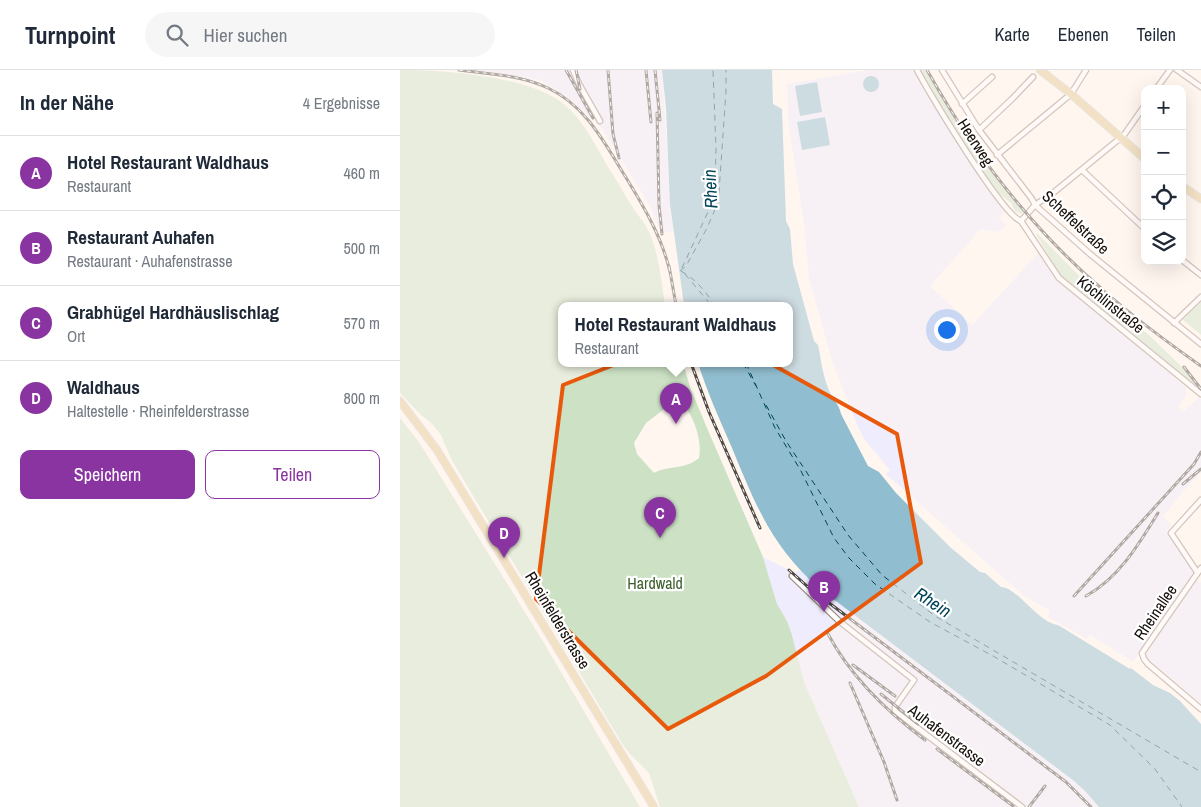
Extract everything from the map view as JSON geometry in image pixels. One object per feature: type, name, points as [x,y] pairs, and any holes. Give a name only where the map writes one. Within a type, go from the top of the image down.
[{"type":"main road","points":[[1040,70],[1141,156]]},
{"type":"main road","points":[[1186,189],[1201,199]]},
{"type":"main road","name":"Rheinfelderstrasse","points":[[400,401],[442,457],[654,807]]},
{"type":"main road","name":"Rheinfelderstrasse","points":[[400,406],[424,436],[451,478],[632,775],[649,807]]},
{"type":"street","points":[[574,70],[579,84],[600,122]]},
{"type":"street","name":"Heerweg","points":[[917,70],[975,164],[1017,220],[1022,220]]},
{"type":"street","points":[[997,155],[1070,94],[1086,70]]},
{"type":"street","points":[[1159,85],[1170,70]]},
{"type":"street","points":[[1177,70],[1201,87]]},
{"type":"street","name":"Scheffelstraße","points":[[945,71],[962,104],[979,130],[1035,205],[1090,254],[1201,344]]},
{"type":"street","points":[[962,104],[992,77]]},
{"type":"street","points":[[979,130],[1033,77]]},
{"type":"street","points":[[1022,220],[1035,205],[1053,193],[1120,139],[1141,110]]},
{"type":"street","points":[[1082,170],[1141,225]]},
{"type":"street","name":"Köchlinstraße","points":[[1022,220],[1059,278],[1201,394]]},
{"type":"street","points":[[1186,263],[1201,275]]},
{"type":"street","points":[[1174,323],[1201,297]]},
{"type":"street","points":[[1199,570],[1171,533],[1201,500]]},
{"type":"street","name":"Rheinallee","points":[[1199,570],[1142,653],[1148,664],[1201,709]]},
{"type":"street","name":"Auhafenstrasse","points":[[792,576],[839,621],[914,680],[895,707],[895,712],[1022,807]]},
{"type":"highlighted area","points":[[707,328],[897,434],[921,563],[766,676],[668,729],[536,599],[563,385]]},
{"type":"shaded area","points":[[479,70],[662,70],[673,231],[661,233],[651,208],[603,130],[569,98],[540,80]]},
{"type":"shaded area","points":[[869,70],[913,70],[949,131],[1005,213],[999,218],[1007,226],[998,232],[981,229],[930,286],[972,325],[1040,251],[1053,277],[1186,387],[1186,397],[1178,406],[1183,412],[1199,397],[1201,399],[1201,472],[1172,504],[1163,517],[1172,525],[1166,532],[1195,574],[1133,662],[1090,635],[1087,639],[1048,617],[1050,611],[1024,596],[886,474],[890,470],[865,440],[857,425],[832,361],[809,278],[804,223],[788,121],[787,84]]},
{"type":"shaded area","points":[[763,557],[795,573],[799,570],[841,605],[1074,781],[1099,807],[859,807],[804,682],[792,635],[787,621],[777,604]]},
{"type":"shaded area","points":[[1197,580],[1201,583],[1201,704],[1145,656],[1147,649]]},
{"type":"green space","name":"Hardwald","points":[[400,70],[463,73],[531,87],[550,95],[565,105],[580,120],[634,209],[644,222],[657,256],[665,302],[558,302],[558,367],[684,367],[690,387],[707,428],[763,557],[777,604],[787,621],[792,635],[804,682],[859,807],[660,807],[649,773],[623,745],[451,459],[441,435],[400,393]],"holes":[[[675,395],[686,408],[697,433],[700,450],[699,458],[694,462],[654,473],[637,454],[634,443],[646,423],[667,407],[665,402],[671,400]]]},
{"type":"green space","points":[[919,70],[925,70],[971,143],[1023,212],[1021,214],[1015,211],[1011,203],[996,191],[986,177],[947,119]]},
{"type":"green space","points":[[1037,233],[1095,292],[1149,335],[1183,368],[1196,383],[1199,390],[1133,334],[1131,330],[1124,327],[1064,278],[1057,270]]},
{"type":"green space","points":[[1201,302],[1201,335],[1183,320]]},
{"type":"green space","points":[[400,418],[419,442],[544,643],[640,807],[400,807]]},
{"type":"water","name":"Rhein","points":[[662,70],[772,70],[773,104],[782,109],[786,221],[790,229],[793,264],[814,341],[818,345],[828,389],[868,466],[879,472],[896,493],[950,547],[980,572],[985,573],[1001,587],[1014,593],[1050,623],[1058,625],[1131,668],[1153,685],[1170,693],[1180,701],[1201,724],[1201,807],[1099,807],[1074,781],[820,589],[789,557],[767,525],[749,489],[700,367],[793,367],[793,302],[684,302],[670,204],[666,108]]},
{"type":"water","points":[[871,76],[879,84],[871,92],[863,84]]},
{"type":"water","points":[[817,82],[822,112],[800,116],[795,86]]},
{"type":"water","points":[[825,117],[830,145],[802,150],[797,122]]},
{"type":"ferry route","points":[[682,268],[707,214],[715,188],[716,148],[713,70]]},
{"type":"ferry route","points":[[680,271],[686,266],[706,230],[714,212],[719,192],[726,70]]},
{"type":"ferry route","points":[[681,271],[700,286],[712,302]]},
{"type":"ferry route","points":[[685,274],[708,302]]},
{"type":"ferry route","points":[[745,367],[756,386]]},
{"type":"ferry route","points":[[748,367],[775,428],[801,471],[834,538],[849,558],[875,584],[930,622],[993,656],[1110,725],[1155,769],[1182,807]]},
{"type":"ferry route","points":[[766,405],[786,441],[848,535],[882,575],[935,616],[1201,772]]},
{"type":"railway","points":[[459,70],[527,80],[548,88],[584,115],[601,138],[652,222],[667,259],[670,272]]},
{"type":"railway","points":[[566,70],[593,118]]},
{"type":"railway","points":[[576,70],[580,89]]},
{"type":"railway","points":[[608,70],[613,134],[619,158]]},
{"type":"railway","points":[[646,70],[651,122]]},
{"type":"railway","points":[[655,70],[660,120]]},
{"type":"railway","points":[[927,70],[984,159],[1051,241],[1102,289],[1201,366]]},
{"type":"railway","points":[[657,113],[659,205],[662,234]]},
{"type":"railway","points":[[669,266],[675,302]]},
{"type":"railway","points":[[692,367],[709,412],[760,528]]},
{"type":"railway","points":[[1184,367],[1201,389]]},
{"type":"railway","points":[[1074,596],[1194,464],[1201,452]]},
{"type":"railway","points":[[1183,484],[1201,469]]},
{"type":"railway","points":[[1086,596],[1098,589],[1118,570],[1136,548],[1158,513]]},
{"type":"railway","points":[[789,570],[808,587],[1066,782],[1091,807]]},
{"type":"railway","points":[[828,634],[847,665],[859,679],[883,705],[925,740]]},
{"type":"railway","points":[[853,665],[895,696]]},
{"type":"railway","points":[[850,683],[884,762],[897,800]]},
{"type":"railway","points":[[881,694],[918,724]]},
{"type":"railway","points":[[937,749],[1013,806]]},
{"type":"railway","points":[[1029,807],[1045,786]]},
{"type":"place","name":"Hotel Restaurant Waldhaus","points":[[676,424]]},
{"type":"place","name":"Grabhügel Hardhäuslischlag","points":[[660,538]]},
{"type":"place","name":"Waldhaus","points":[[504,558]]},
{"type":"place","name":"Restaurant Auhafen","points":[[824,612]]}]
